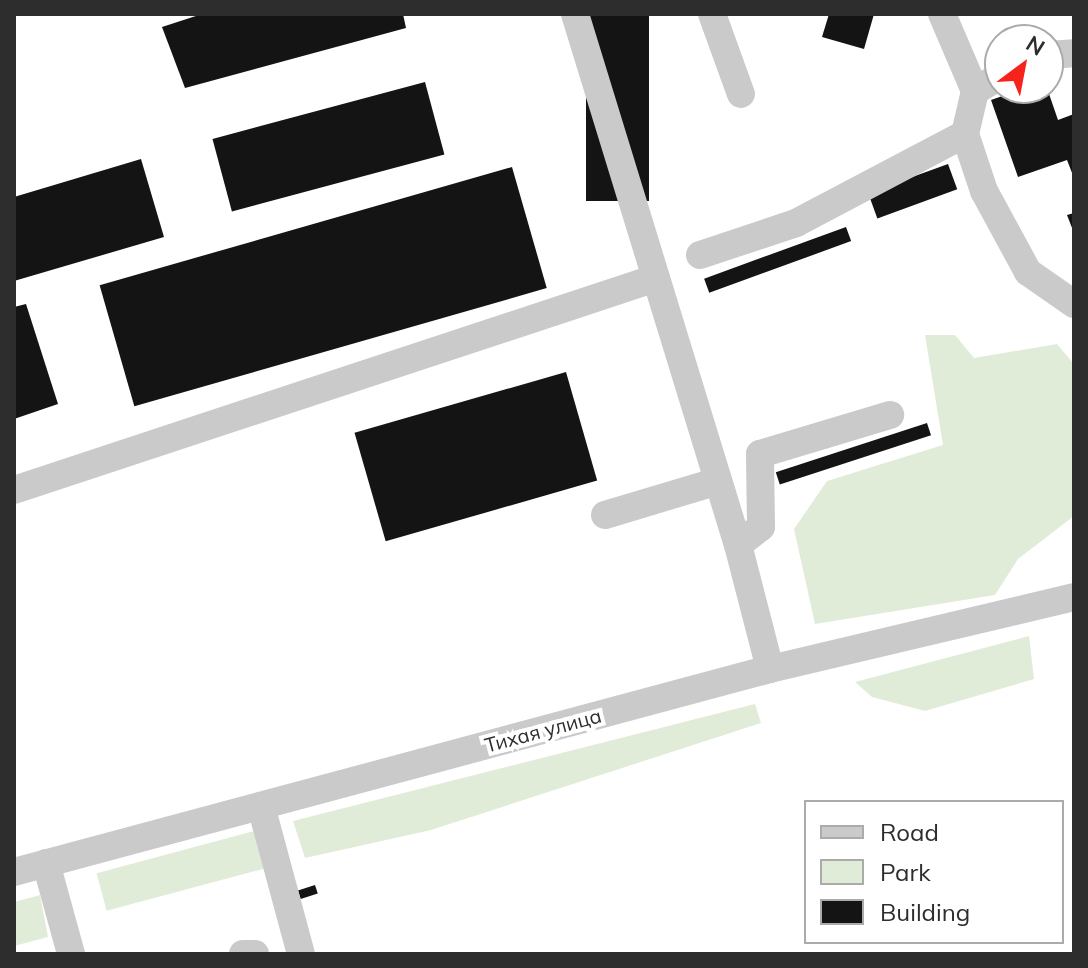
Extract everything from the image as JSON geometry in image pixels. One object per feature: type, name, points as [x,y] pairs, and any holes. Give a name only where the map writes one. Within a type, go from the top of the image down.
[{"type":"street","points":[[575,14],[738,545],[770,669]]},
{"type":"street","points":[[712,14],[741,94]]},
{"type":"street","points":[[942,14],[975,91],[965,134],[984,191],[1028,272],[1074,304]]},
{"type":"street","points":[[975,91],[984,86]]},
{"type":"street","points":[[700,255],[796,223],[965,134]]},
{"type":"street","points":[[14,490],[656,278]]},
{"type":"street","points":[[738,545],[761,527],[760,454],[890,415]]},
{"type":"street","points":[[605,515],[718,481]]},
{"type":"street","name":"Тихая улица","points":[[14,872],[770,669],[1074,597]]},
{"type":"street","points":[[261,806],[301,954]]},
{"type":"street","points":[[46,863],[71,954]]},
{"type":"street","points":[[243,954],[255,954]]},
{"type":"green space","points":[[925,335],[955,335],[974,358],[1057,344],[1074,364],[1074,516],[1018,559],[995,595],[815,624],[794,529],[827,481],[943,445]]},
{"type":"green space","points":[[1029,636],[1034,679],[925,711],[872,697],[855,682]]},
{"type":"green space","points":[[755,704],[761,723],[431,830],[305,858],[293,821]]},
{"type":"green space","points":[[254,831],[264,869],[107,911],[97,873]]},
{"type":"green space","points":[[40,895],[48,937],[14,946],[14,902]]},
{"type":"building","points":[[202,14],[403,14],[406,28],[185,88],[162,27]]},
{"type":"building","points":[[586,14],[649,14],[649,201],[586,201]]},
{"type":"building","points":[[829,14],[874,14],[864,49],[822,37]]},
{"type":"building","points":[[425,82],[444,154],[232,211],[212,139]]},
{"type":"building","points":[[992,104],[1052,104],[1058,120],[1074,114],[1074,178],[1067,160],[1018,177]]},
{"type":"building","points":[[141,159],[164,237],[14,281],[14,197]]},
{"type":"building","points":[[948,164],[957,189],[877,218],[868,193]]},
{"type":"building","points":[[512,167],[547,288],[134,406],[100,285]]},
{"type":"building","points":[[1074,213],[1074,233],[1067,215]]},
{"type":"building","points":[[846,227],[851,241],[709,293],[704,279]]},
{"type":"building","points":[[26,304],[58,404],[14,419],[14,307]]},
{"type":"building","points":[[566,372],[597,481],[386,541],[355,433]]},
{"type":"building","points":[[927,423],[931,435],[780,484],[776,472]]},
{"type":"building","points":[[315,885],[318,894],[301,899],[298,891]]}]
